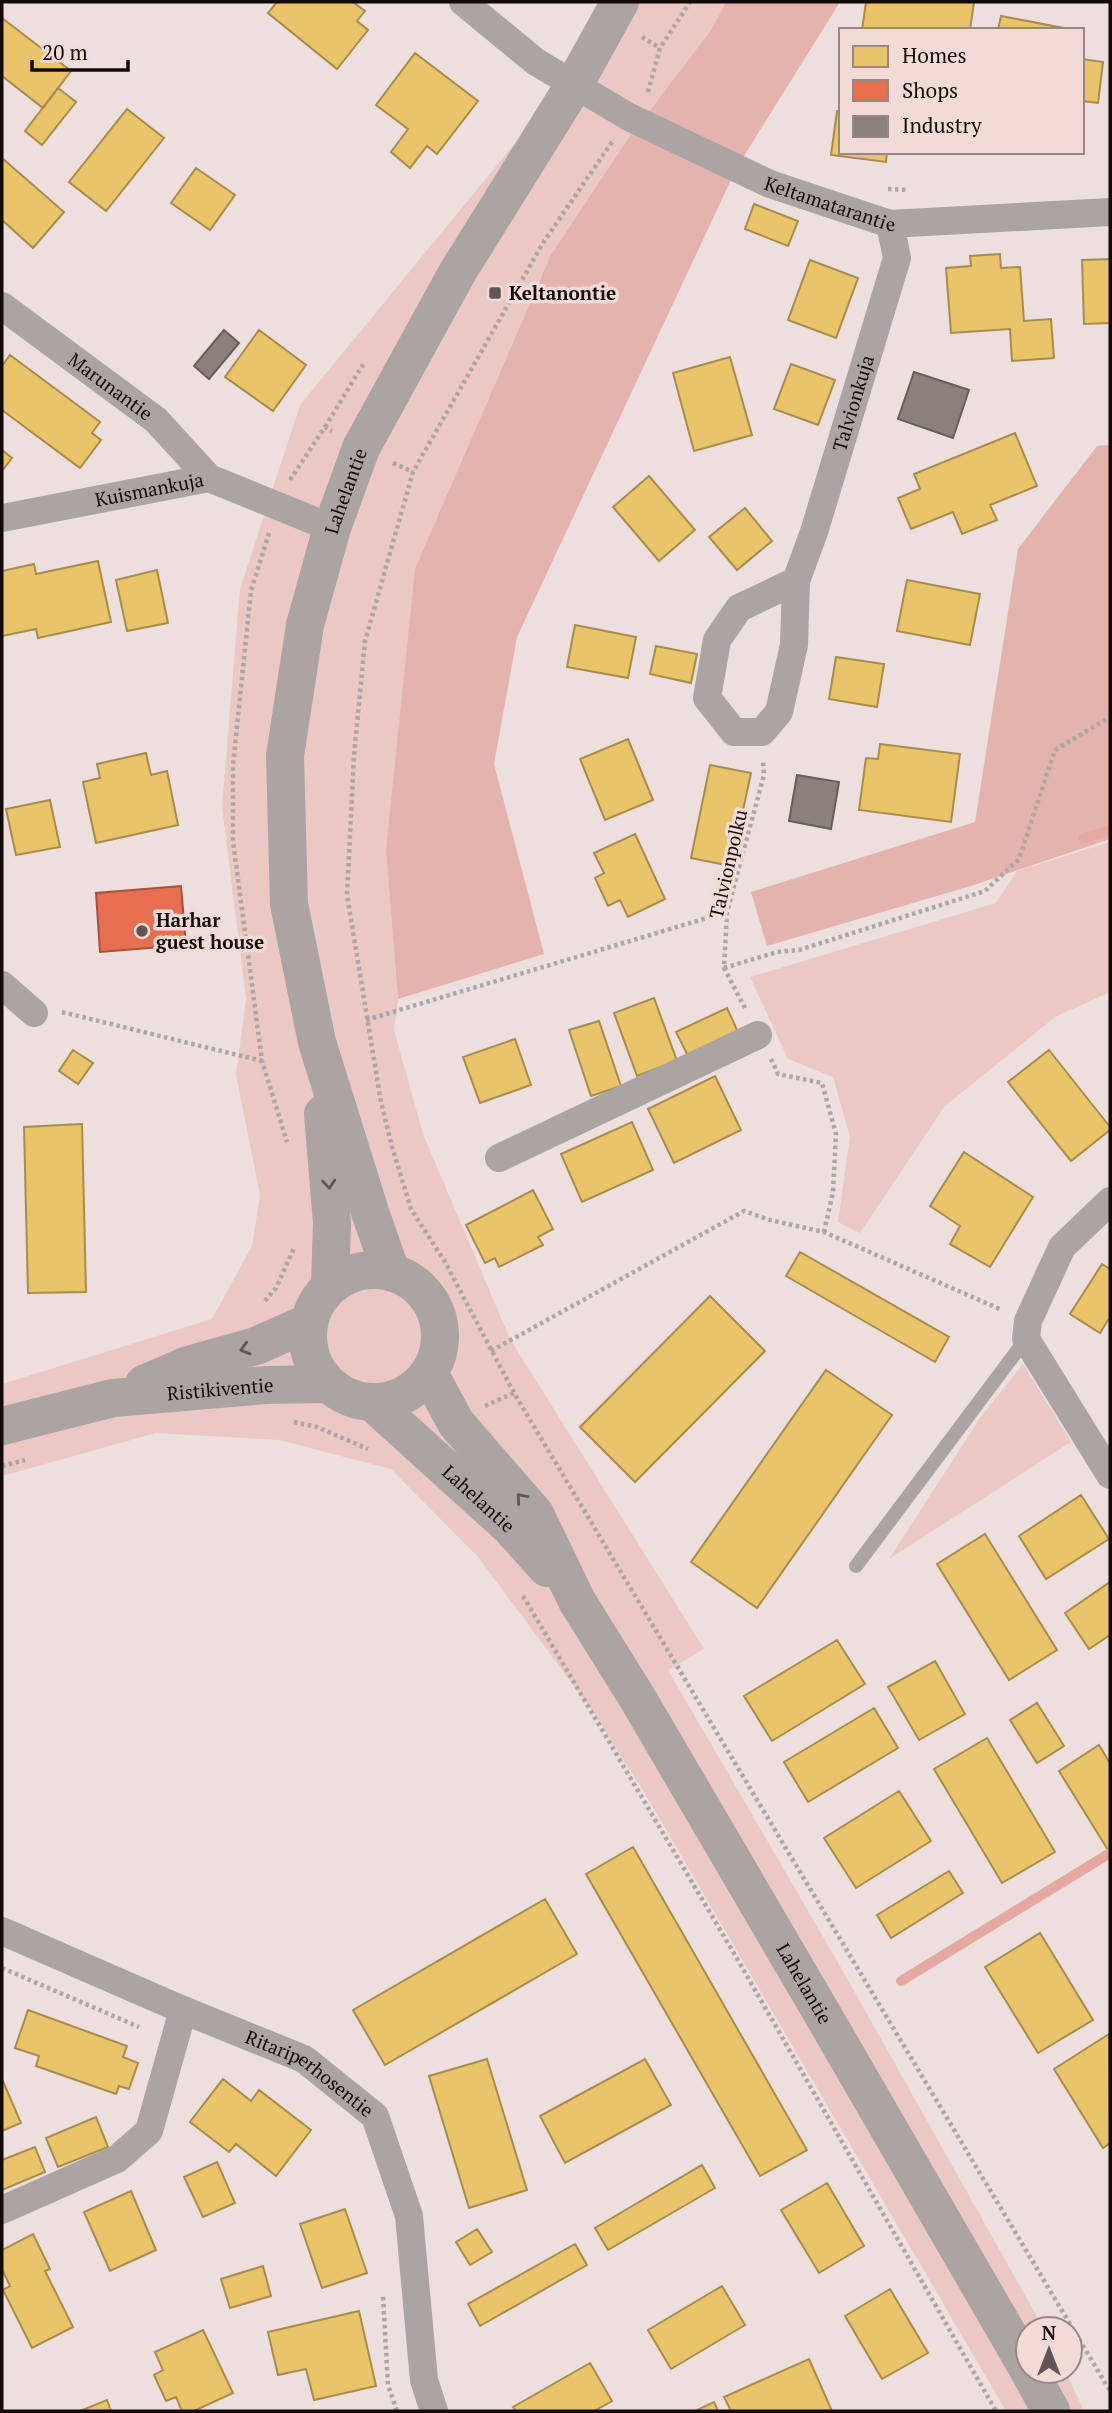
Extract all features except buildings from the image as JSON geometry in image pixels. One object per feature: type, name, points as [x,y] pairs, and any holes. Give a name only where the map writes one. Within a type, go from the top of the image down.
[{"type":"main road","name":"Lahelantie","points":[[391,1272],[317,1042],[289,904],[285,756],[304,625],[332,528],[361,448],[457,273],[574,85],[620,2]]},
{"type":"main road","name":"Lahelantie","points":[[317,1042],[332,1223],[330,1285]]},
{"type":"main road","points":[[359,1271],[391,1272],[410,1280],[426,1294],[436,1313],[440,1333],[438,1354],[429,1373],[404,1395],[372,1402],[348,1397],[327,1384],[310,1356],[308,1323],[316,1302],[330,1285],[359,1271]]},
{"type":"main road","name":"Ristikiventie","points":[[113,1398],[188,1365],[257,1346],[308,1323]]},
{"type":"main road","name":"Lahelantie","points":[[429,1373],[456,1423],[535,1514],[577,1601],[638,1699],[817,2003],[1014,2346]]},
{"type":"main road","name":"Ristikiventie","points":[[2,1426],[113,1398],[266,1385],[327,1384]]},
{"type":"main road","name":"Lahelantie","points":[[372,1402],[510,1527],[577,1601]]},
{"type":"main road","name":"Lahelantie","points":[[1036,2385],[1051,2411]]},
{"type":"street","points":[[463,2],[536,62],[574,85]]},
{"type":"street","name":"Keltamatarantie","points":[[574,85],[629,117],[770,184],[890,224],[1110,212]]},
{"type":"street","name":"Talvionkuja","points":[[762,732],[779,712],[794,645],[796,581],[814,531],[897,258],[890,224]]},
{"type":"street","name":"Marunantie","points":[[2,306],[156,420],[209,478]]},
{"type":"street","name":"Kuismankuja","points":[[2,519],[209,478],[332,528]]},
{"type":"street","points":[[762,732],[734,732],[707,698],[717,640],[739,608],[796,581]]},
{"type":"street","points":[[2,985],[34,1013]]},
{"type":"street","points":[[499,1158],[758,1035]]},
{"type":"street","points":[[1110,1201],[1062,1247],[1027,1330],[1110,1475]]},
{"type":"street","name":"Ritariperhosentie","points":[[2,1931],[183,2010],[304,2059],[375,2116],[409,2216],[424,2380],[434,2411]]},
{"type":"street","points":[[2,2210],[117,2160],[149,2131],[183,2010]]},
{"type":"lane","points":[[856,1566],[1027,1330]]},
{"type":"path","points":[[648,91],[661,97]]},
{"type":"path","points":[[877,189],[915,190]]},
{"type":"path","points":[[543,243],[413,472],[365,641],[354,756],[347,895],[381,1102],[411,1209],[445,1262],[514,1393],[1110,2390]]},
{"type":"path","points":[[724,968],[777,952],[799,950],[985,891],[1019,859],[1055,750],[1110,717]]},
{"type":"path","name":"Talvionpolku","points":[[762,732],[764,775],[727,912],[724,968],[778,1074],[821,1083],[836,1134],[833,1192],[824,1232]]},
{"type":"path","points":[[366,1020],[727,912]]},
{"type":"path","points":[[34,1013],[62,1012],[262,1061]]},
{"type":"path","points":[[491,1351],[744,1211],[770,1220],[824,1232],[1027,1330]]},
{"type":"path","points":[[2,1466],[27,1460]]},
{"type":"path","points":[[517,1586],[741,1967],[996,2411]]},
{"type":"path","points":[[2,1968],[174,2042]]},
{"type":"path","points":[[383,2291],[388,2385],[397,2411]]},
{"type":"shaded area","points":[[610,2],[726,2],[711,30],[628,139],[386,850],[398,999],[394,1030],[423,1134],[510,1339],[704,1649],[668,1670],[840,1966],[1036,2315],[1014,2315],[1014,2385],[1072,2385],[1084,2411],[1006,2411],[647,1797],[594,1713],[478,1557],[391,1469],[279,1440],[156,1433],[2,1476],[2,1384],[212,1319],[252,1246],[260,1195],[236,1075],[246,999],[222,807],[240,589],[300,405],[557,92]]},
{"type":"shaded area","points":[[726,2],[840,2],[737,167],[517,637],[494,764],[544,954],[398,999],[386,850],[415,569],[551,255],[628,139],[711,30]]},
{"type":"shaded area","points":[[1110,445],[1110,839],[974,885],[767,946],[751,892],[975,822],[1018,549],[1097,446]]},
{"type":"shaded area","points":[[1110,842],[1110,992],[1055,1017],[944,1107],[860,1233],[838,1222],[850,1137],[833,1077],[788,1059],[750,977],[996,903],[1017,871]]},
{"type":"shaded area","points":[[1023,1364],[1071,1442],[889,1559],[980,1418]]},
{"type":"waterway","points":[[1083,838],[1110,830]]},
{"type":"waterway","points":[[901,1981],[1110,1853]]},
{"type":"place","name":"Keltanontie","points":[[495,293]]},
{"type":"place","name":"Harhar guest house","points":[[142,931]]}]
